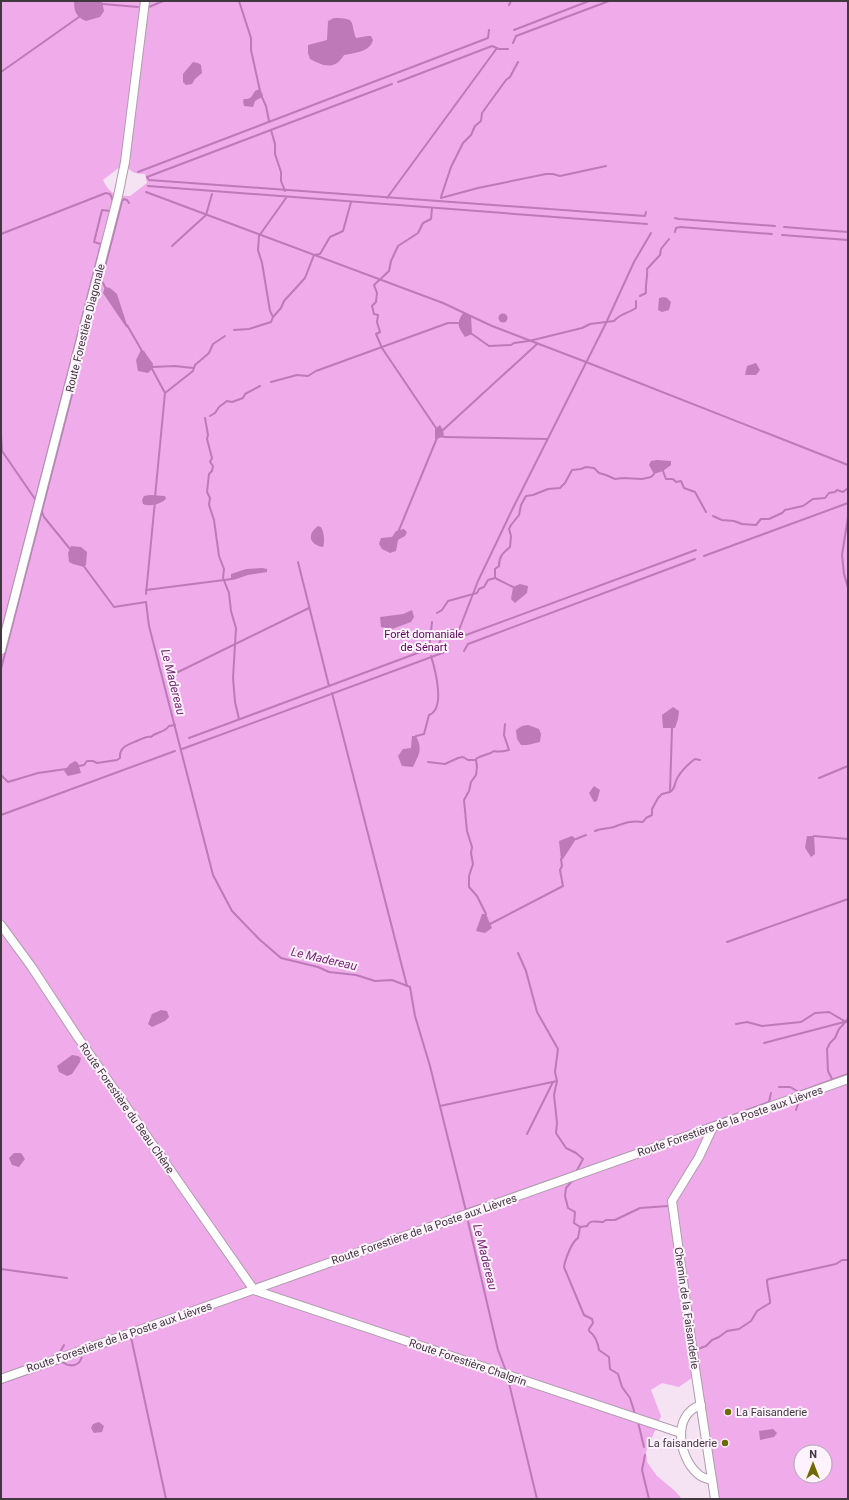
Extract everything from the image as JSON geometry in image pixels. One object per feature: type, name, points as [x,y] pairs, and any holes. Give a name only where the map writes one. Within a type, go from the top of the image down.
[{"type":"street","name":"Route Forestière Diagonale","points":[[1,650],[118,196],[125,162],[145,1]]},
{"type":"street","name":"Route Forestière du Beau Chêne","points":[[1,925],[31,966],[77,1036],[254,1290]]},
{"type":"street","name":"Route Forestière de la Poste aux Lièvres","points":[[1,1379],[848,1079]]},
{"type":"street","name":"Chemin de la Faisanderie","points":[[713,1127],[699,1157],[672,1201],[715,1499]]},
{"type":"street","name":"Route Forestière Chalgrin","points":[[254,1290],[681,1433]]},
{"type":"street","points":[[701,1405],[695,1407],[688,1413],[683,1423],[681,1447],[688,1463],[698,1474],[704,1478],[712,1480]]},
{"type":"green space","name":"Forêt domaniale de Sénart","points":[[1,1],[848,1],[848,1499],[715,1499],[696,1375],[679,1387],[662,1383],[651,1390],[661,1416],[646,1452],[647,1462],[657,1476],[682,1499],[1,1499]],"holes":[[[125,163],[128,169],[138,174],[145,174],[147,183],[130,196],[121,195],[110,191],[103,180]]]},
{"type":"shaded area","points":[[74,1],[102,1],[104,11],[100,17],[86,21],[80,18],[76,13]]},
{"type":"shaded area","points":[[334,18],[349,20],[356,38],[371,36],[373,40],[369,47],[357,53],[344,55],[339,62],[334,65],[323,65],[310,59],[308,45],[327,40],[328,21]]},
{"type":"shaded area","points":[[193,62],[201,65],[202,73],[192,84],[186,85],[183,82],[183,74]]},
{"type":"shaded area","points":[[260,89],[263,95],[255,101],[253,107],[244,106],[244,99],[250,98],[255,91]]},
{"type":"shaded area","points":[[105,287],[110,288],[117,294],[128,328],[103,293]]},
{"type":"shaded area","points":[[664,297],[671,302],[669,310],[662,312],[658,310],[659,298]]},
{"type":"shaded area","points":[[463,313],[471,316],[472,334],[465,337],[459,325],[459,320]]},
{"type":"shaded area","points":[[503,313],[508,318],[503,323],[498,318]]},
{"type":"shaded area","points":[[141,350],[144,351],[153,364],[152,369],[148,373],[138,371],[136,360]]},
{"type":"shaded area","points":[[756,363],[760,370],[756,375],[745,375],[747,366]]},
{"type":"shaded area","points":[[440,425],[443,430],[444,437],[435,439],[435,429]]},
{"type":"shaded area","points":[[651,461],[671,461],[671,465],[663,471],[654,474],[649,465]]},
{"type":"shaded area","points":[[144,496],[165,496],[166,499],[155,504],[143,504],[142,500]]},
{"type":"shaded area","points":[[318,526],[321,527],[323,532],[323,547],[315,544],[311,539],[314,529]]},
{"type":"shaded area","points":[[404,529],[407,532],[405,536],[398,540],[396,551],[390,553],[382,549],[379,544],[381,538],[392,537],[396,531]]},
{"type":"shaded area","points":[[71,546],[81,547],[87,552],[86,565],[84,567],[69,562],[68,553]]},
{"type":"shaded area","points":[[246,569],[267,569],[267,572],[248,575],[233,580],[231,578],[231,574]]},
{"type":"shaded area","points":[[520,584],[528,586],[527,593],[515,603],[511,599],[513,587]]},
{"type":"shaded area","points":[[412,610],[414,617],[411,622],[392,629],[381,627],[380,617],[403,614]]},
{"type":"shaded area","points":[[673,707],[679,711],[675,728],[663,728],[662,715]]},
{"type":"shaded area","points":[[528,725],[539,729],[541,734],[540,742],[521,745],[517,739],[516,730],[522,726]]},
{"type":"shaded area","points":[[412,736],[416,736],[418,741],[420,749],[418,755],[413,767],[402,766],[398,756],[403,749],[411,748]]},
{"type":"shaded area","points":[[75,761],[78,763],[81,773],[68,776],[64,771]]},
{"type":"shaded area","points":[[594,786],[600,790],[597,801],[594,802],[589,793]]},
{"type":"shaded area","points":[[572,836],[576,839],[563,859],[561,859],[559,841]]},
{"type":"shaded area","points":[[807,836],[814,836],[815,854],[811,857],[805,848]]},
{"type":"shaded area","points":[[482,914],[486,914],[492,928],[485,933],[476,931]]},
{"type":"shaded area","points":[[161,1010],[167,1011],[169,1017],[165,1021],[152,1027],[148,1024],[152,1014]]},
{"type":"shaded area","points":[[72,1055],[81,1058],[72,1074],[67,1076],[59,1072],[57,1066]]},
{"type":"shaded area","points":[[14,1153],[21,1153],[25,1159],[19,1167],[12,1165],[9,1158]]},
{"type":"shaded area","points":[[99,1422],[104,1426],[102,1432],[94,1433],[91,1428],[93,1424]]},
{"type":"shaded area","points":[[773,1429],[777,1433],[774,1437],[760,1440],[759,1431]]},
{"type":"waterway","points":[[149,7],[163,1]]},
{"type":"waterway","points":[[239,1],[251,38],[251,50],[260,91]]},
{"type":"waterway","points":[[509,5],[511,1]]},
{"type":"waterway","points":[[514,30],[589,1]]},
{"type":"waterway","points":[[513,43],[516,36],[609,1]]},
{"type":"waterway","points":[[103,4],[138,7]]},
{"type":"waterway","points":[[1,72],[79,17]]},
{"type":"waterway","points":[[138,172],[488,38],[489,30]]},
{"type":"waterway","points":[[398,82],[492,46],[499,49],[508,49]]},
{"type":"waterway","points":[[387,198],[497,48]]},
{"type":"waterway","points":[[441,197],[451,167],[463,143],[471,135],[475,126],[481,121],[482,113],[506,80],[510,77],[518,62]]},
{"type":"waterway","points":[[392,84],[147,177],[149,180],[645,216],[646,212]]},
{"type":"waterway","points":[[261,95],[266,106],[269,121]]},
{"type":"waterway","points":[[271,130],[275,144],[275,154],[281,172],[281,181],[285,191]]},
{"type":"waterway","points":[[441,198],[478,188],[546,174],[560,176],[606,166]]},
{"type":"waterway","points":[[148,186],[647,224]]},
{"type":"waterway","points":[[146,192],[443,303],[492,326],[848,465]]},
{"type":"waterway","points":[[1,234],[106,193],[110,194],[113,203]]},
{"type":"waterway","points":[[172,246],[206,215],[212,194]]},
{"type":"waterway","points":[[234,330],[249,329],[271,322],[273,317],[270,311],[262,263],[258,250],[259,236],[286,198]]},
{"type":"waterway","points":[[1,669],[122,201],[124,199],[129,203]]},
{"type":"waterway","points":[[273,317],[281,308],[284,301],[305,278],[314,255],[320,254],[330,237],[343,231],[351,202]]},
{"type":"waterway","points":[[432,208],[431,219],[423,223],[418,233],[398,246],[391,261],[389,271],[374,285],[377,293],[376,302],[372,306],[374,314],[378,315],[377,322],[380,332],[376,334],[382,348],[436,428]]},
{"type":"waterway","points":[[1,634],[101,244],[94,242],[102,210],[110,211],[111,209]]},
{"type":"waterway","points":[[675,218],[775,226]]},
{"type":"waterway","points":[[675,232],[676,228],[680,227],[772,234]]},
{"type":"waterway","points":[[784,227],[848,232]]},
{"type":"waterway","points":[[451,630],[459,630],[478,581],[511,512],[606,323],[634,262],[651,233]]},
{"type":"waterway","points":[[782,235],[848,240]]},
{"type":"waterway","points":[[640,296],[646,293],[647,269],[660,255],[661,249],[669,239]]},
{"type":"waterway","points":[[102,281],[106,289]]},
{"type":"waterway","points":[[472,334],[489,346],[511,345],[514,343],[529,341],[582,328],[590,324],[614,321],[619,316],[636,308],[636,301]]},
{"type":"waterway","points":[[271,382],[297,375],[308,376],[316,371],[448,323],[458,323]]},
{"type":"waterway","points":[[127,325],[142,351]]},
{"type":"waterway","points":[[155,497],[165,393],[193,371],[195,365],[209,353],[213,344],[225,336]]},
{"type":"waterway","points":[[443,430],[537,344]]},
{"type":"waterway","points":[[152,367],[175,366],[193,368]]},
{"type":"waterway","points":[[151,367],[165,393]]},
{"type":"waterway","points":[[210,416],[227,401],[232,402],[243,398],[245,394],[260,386]]},
{"type":"waterway","points":[[205,418],[208,435],[207,439],[212,458],[210,462],[213,466],[212,471],[209,474],[207,492],[210,498],[209,505],[214,520],[219,556],[224,569],[223,578],[229,593],[231,611],[236,628],[233,678],[235,702],[239,719]]},
{"type":"waterway","name":"Le Madereau","points":[[1,435],[2,451],[35,499]]},
{"type":"waterway","points":[[444,437],[547,439]]},
{"type":"waterway","points":[[399,530],[437,438]]},
{"type":"waterway","points":[[437,613],[442,610],[448,601],[477,593],[479,589],[484,587],[488,580],[495,578],[495,569],[499,566],[503,553],[510,547],[511,536],[509,529],[519,515],[521,505],[526,496],[548,489],[560,488],[565,483],[572,470],[586,467],[594,468],[599,473],[615,479],[642,479],[651,477],[654,474]]},
{"type":"waterway","points":[[663,471],[666,479],[673,479],[676,482],[681,481],[684,488],[695,492],[706,512]]},
{"type":"waterway","points":[[713,516],[722,520],[756,525],[761,519],[769,519],[785,510],[803,506],[813,499],[825,498],[829,493],[837,490],[843,492],[848,488]]},
{"type":"waterway","points":[[146,594],[155,501]]},
{"type":"waterway","points":[[704,556],[848,503]]},
{"type":"waterway","name":"Le Madereau","points":[[42,512],[44,517],[70,549]]},
{"type":"waterway","points":[[848,517],[842,555],[844,574],[848,588]]},
{"type":"waterway","points":[[459,630],[466,635],[696,550]]},
{"type":"waterway","points":[[464,651],[468,644],[695,559]]},
{"type":"waterway","points":[[298,562],[329,686]]},
{"type":"waterway","name":"Le Madereau","points":[[83,565],[114,607],[146,602],[149,626],[213,875],[232,911],[259,939],[281,958],[318,967],[329,972],[356,975],[375,981],[392,980],[410,987],[415,1016],[430,1066],[466,1211]]},
{"type":"waterway","points":[[495,578],[513,587]]},
{"type":"waterway","points":[[146,590],[232,579]]},
{"type":"waterway","points":[[172,675],[309,608]]},
{"type":"waterway","points":[[429,649],[432,622]]},
{"type":"waterway","points":[[189,738],[439,645],[442,634]]},
{"type":"waterway","points":[[182,749],[445,652]]},
{"type":"waterway","points":[[416,736],[424,734],[429,715],[434,711],[437,705],[437,679],[431,656]]},
{"type":"waterway","points":[[332,693],[407,986]]},
{"type":"waterway","points":[[476,759],[494,751],[509,750],[504,735],[505,724]]},
{"type":"waterway","points":[[79,766],[84,765],[87,761],[97,763],[117,760],[120,758],[123,748],[129,744],[145,737],[151,737],[169,726],[175,725]]},
{"type":"waterway","points":[[595,831],[612,828],[628,822],[643,822],[646,818],[652,815],[652,809],[658,798],[662,794],[670,792],[672,728]]},
{"type":"waterway","points":[[1,815],[175,751]]},
{"type":"waterway","points":[[428,762],[445,764],[463,757],[468,760],[476,760],[476,775],[471,782],[469,791],[464,800],[467,831],[472,847],[471,853],[473,864],[469,876],[469,887],[477,896],[486,914]]},
{"type":"waterway","points":[[670,792],[674,789],[677,778],[684,769],[695,759],[700,760]]},
{"type":"waterway","points":[[819,778],[848,766]]},
{"type":"waterway","points":[[1,775],[8,782],[38,773],[66,769]]},
{"type":"waterway","points":[[576,839],[586,835]]},
{"type":"waterway","points":[[814,836],[848,839]]},
{"type":"waterway","points":[[490,924],[563,886],[560,870],[562,866],[561,859]]},
{"type":"waterway","points":[[727,942],[848,899]]},
{"type":"waterway","points":[[518,953],[526,971],[537,1012],[558,1049],[555,1072],[557,1081],[554,1095],[557,1123],[556,1133],[566,1148],[576,1153],[583,1159],[576,1172]]},
{"type":"waterway","points":[[736,1024],[747,1022],[762,1026],[801,1022],[815,1013],[829,1012],[846,1022]]},
{"type":"waterway","points":[[832,1079],[828,1071],[827,1049],[835,1038],[839,1029],[848,1019]]},
{"type":"waterway","points":[[764,1043],[848,1021]]},
{"type":"waterway","points":[[779,1087],[790,1087],[799,1092],[848,1074]]},
{"type":"waterway","points":[[440,1106],[557,1081]]},
{"type":"waterway","points":[[527,1134],[553,1082]]},
{"type":"waterway","points":[[706,1125],[769,1102],[771,1093]]},
{"type":"waterway","points":[[796,1110],[799,1101],[818,1094]]},
{"type":"waterway","points":[[573,1180],[566,1188],[565,1196],[568,1208],[575,1212],[574,1223],[580,1227],[578,1238],[571,1247],[564,1267],[584,1315],[592,1319],[593,1323],[589,1331],[596,1340],[599,1350],[609,1357],[610,1369],[618,1374],[622,1387],[630,1398],[635,1414]]},
{"type":"waterway","points":[[465,1210],[515,1193]]},
{"type":"waterway","points":[[580,1227],[587,1226],[590,1222],[615,1220],[640,1208],[668,1206]]},
{"type":"waterway","name":"Le Madereau","points":[[467,1217],[498,1350],[506,1371]]},
{"type":"waterway","points":[[698,1349],[706,1346],[712,1340],[727,1331],[739,1329],[751,1321],[757,1311],[770,1303],[767,1280],[836,1264],[842,1260],[848,1260]]},
{"type":"waterway","points":[[1,1269],[67,1278]]},
{"type":"waterway","points":[[131,1337],[166,1499]]},
{"type":"waterway","points":[[59,1354],[64,1345]]},
{"type":"waterway","points":[[1,1383],[62,1362],[69,1365],[78,1364],[82,1355],[107,1346]]},
{"type":"waterway","points":[[1,1375],[23,1367]]},
{"type":"waterway","name":"Le Madereau","points":[[508,1379],[537,1499]]},
{"type":"waterway","points":[[638,1422],[644,1447]]},
{"type":"waterway","points":[[645,1455],[642,1470],[649,1499]]},
{"type":"place","name":"La Faisanderie","points":[[728,1412]]},
{"type":"place","name":"La faisanderie","points":[[725,1443]]}]
